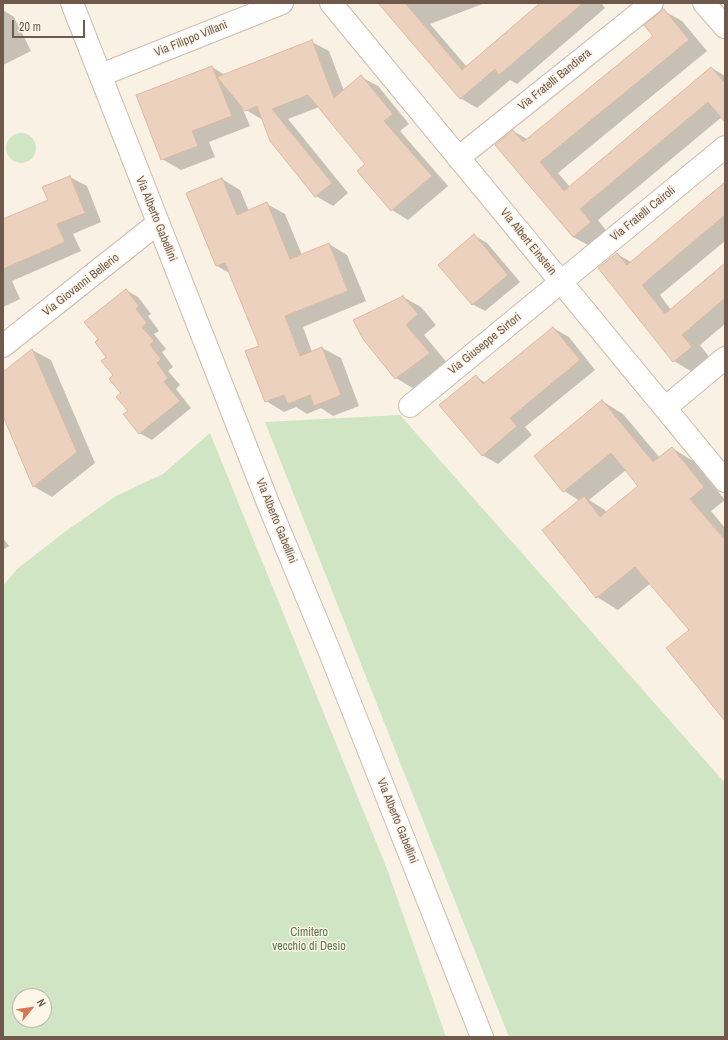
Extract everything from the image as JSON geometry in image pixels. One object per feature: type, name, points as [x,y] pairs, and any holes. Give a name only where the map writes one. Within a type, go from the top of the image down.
[{"type":"street","name":"Via Alberto Gabellini","points":[[72,3],[268,503],[331,655],[482,1037]]},
{"type":"street","name":"Via Filippo Villani","points":[[101,76],[282,3]]},
{"type":"street","name":"Via Albert Einstein","points":[[332,3],[725,481]]},
{"type":"street","name":"Via Fratelli Bandiera","points":[[458,158],[652,3]]},
{"type":"street","points":[[704,3],[725,27]]},
{"type":"street","name":"Via Fratelli Cairoli","points":[[561,282],[725,147]]},
{"type":"street","name":"Via Giovanni Bellerio","points":[[3,346],[158,223]]},
{"type":"street","name":"Via Giuseppe Sirtori","points":[[410,406],[561,282]]},
{"type":"street","points":[[665,408],[725,358]]},
{"type":"green space","points":[[21,133],[27,134],[35,142],[35,154],[27,162],[21,163],[15,162],[7,154],[6,148],[7,142],[15,134]]},
{"type":"green space","points":[[400,415],[725,783],[725,1037],[509,1037],[265,422]]},
{"type":"green space","name":"Cimitero vecchio di Desio","points":[[210,433],[387,869],[446,1037],[3,1037],[3,586],[17,569],[66,531],[116,496],[163,474]]},
{"type":"building","points":[[378,3],[405,3],[462,70],[540,3],[583,3],[499,75],[495,69],[460,99]]},
{"type":"building","points":[[664,9],[689,40],[540,162],[564,191],[711,67],[725,83],[725,122],[708,102],[580,209],[591,222],[573,237],[495,145],[513,130],[523,142],[653,36],[644,25]]},
{"type":"building","points":[[312,40],[334,98],[361,75],[393,114],[384,121],[432,176],[391,211],[357,171],[365,164],[308,95],[272,109],[332,183],[315,197],[270,141],[257,106],[245,111],[217,77]]},
{"type":"building","points":[[212,66],[232,116],[192,131],[198,146],[161,160],[136,95]]},
{"type":"building","points":[[70,176],[85,213],[57,224],[65,242],[3,269],[3,219],[48,200],[42,187]]},
{"type":"building","points":[[222,178],[237,215],[267,202],[290,259],[329,243],[348,291],[285,316],[300,356],[322,347],[341,395],[314,406],[310,395],[288,404],[284,395],[265,402],[245,351],[259,346],[225,263],[216,266],[186,193]]},
{"type":"building","points":[[725,182],[725,215],[642,285],[665,314],[725,263],[725,298],[682,335],[692,347],[673,362],[598,268],[617,253],[627,265]]},
{"type":"building","points":[[474,234],[508,275],[472,305],[438,265]]},
{"type":"building","points":[[126,289],[139,306],[136,309],[147,323],[142,327],[154,341],[150,345],[161,359],[157,363],[168,378],[164,382],[180,401],[139,434],[123,414],[128,411],[116,397],[121,393],[109,379],[113,375],[101,361],[106,357],[95,342],[98,339],[84,322]]},
{"type":"building","points":[[403,296],[418,314],[406,325],[430,353],[395,379],[363,339],[353,320]]},
{"type":"building","points":[[553,327],[580,360],[510,418],[517,426],[482,456],[439,405],[476,375],[483,384]]},
{"type":"building","points":[[32,349],[77,452],[33,487],[3,416],[3,372]]},
{"type":"building","points":[[602,400],[653,462],[672,447],[704,487],[690,499],[725,540],[725,721],[666,648],[689,630],[635,567],[596,598],[542,530],[584,496],[600,517],[638,486],[611,453],[563,492],[534,456]]}]
